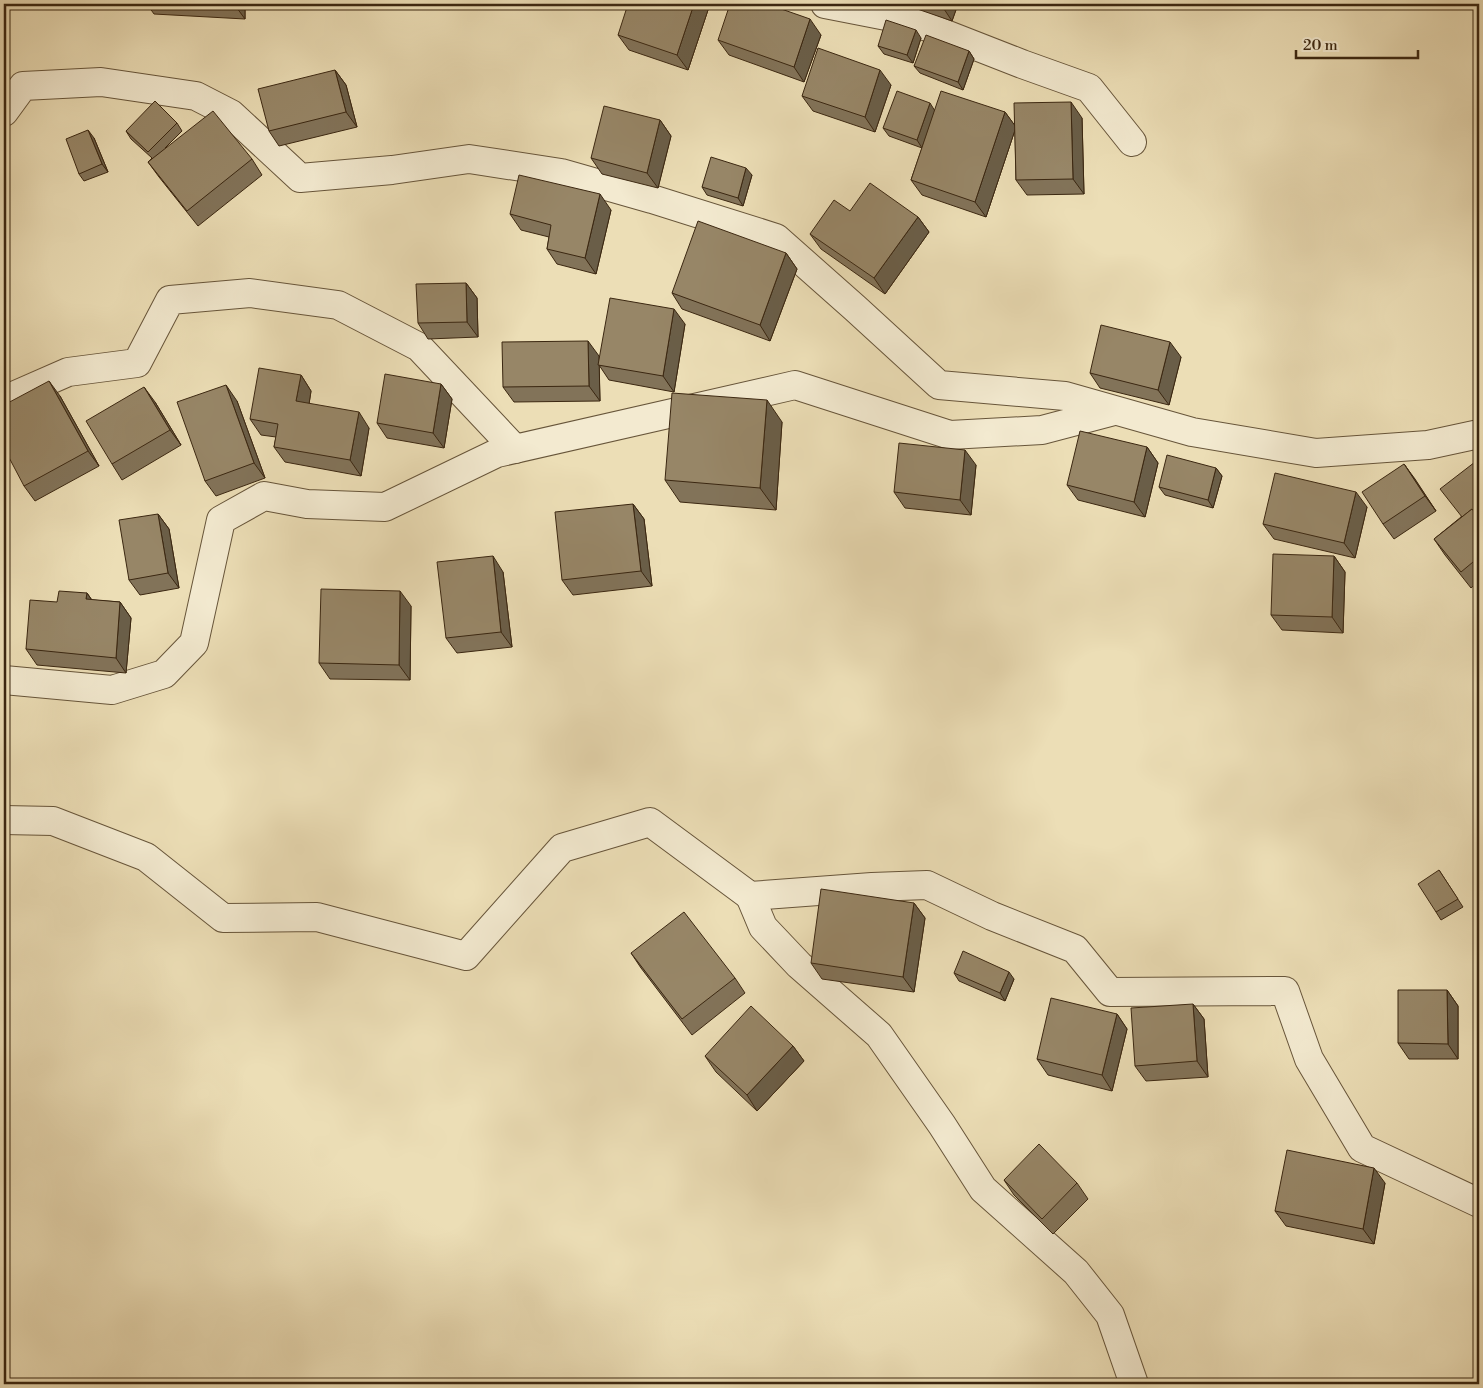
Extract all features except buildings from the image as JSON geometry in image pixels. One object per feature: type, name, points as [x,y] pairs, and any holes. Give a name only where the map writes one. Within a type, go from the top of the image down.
[{"type":"street","points":[[825,4],[912,21],[1089,88],[1132,142]]},
{"type":"street","points":[[4,112],[23,86],[101,82],[196,96],[231,114],[300,178],[392,170],[469,159],[561,173],[652,199],[776,238],[939,385],[1065,396],[1192,432],[1316,453],[1428,445],[1479,434]]},
{"type":"street","points":[[4,400],[68,372],[137,363],[170,300],[250,293],[338,304],[419,347],[515,449]]},
{"type":"street","points":[[4,680],[112,690],[164,674],[194,643],[221,520],[264,496],[307,504],[384,507],[497,453],[795,385],[950,435],[1042,430],[1116,410]]},
{"type":"street","points":[[4,820],[53,821],[146,857],[223,918],[317,917],[466,956],[562,848],[650,822],[750,896],[763,927],[799,965],[879,1035],[942,1125],[983,1189],[1076,1272],[1110,1315],[1134,1384]]},
{"type":"street","points":[[750,896],[927,885],[992,916],[1075,949],[1110,992],[1285,990],[1309,1059],[1362,1148],[1479,1202]]}]
